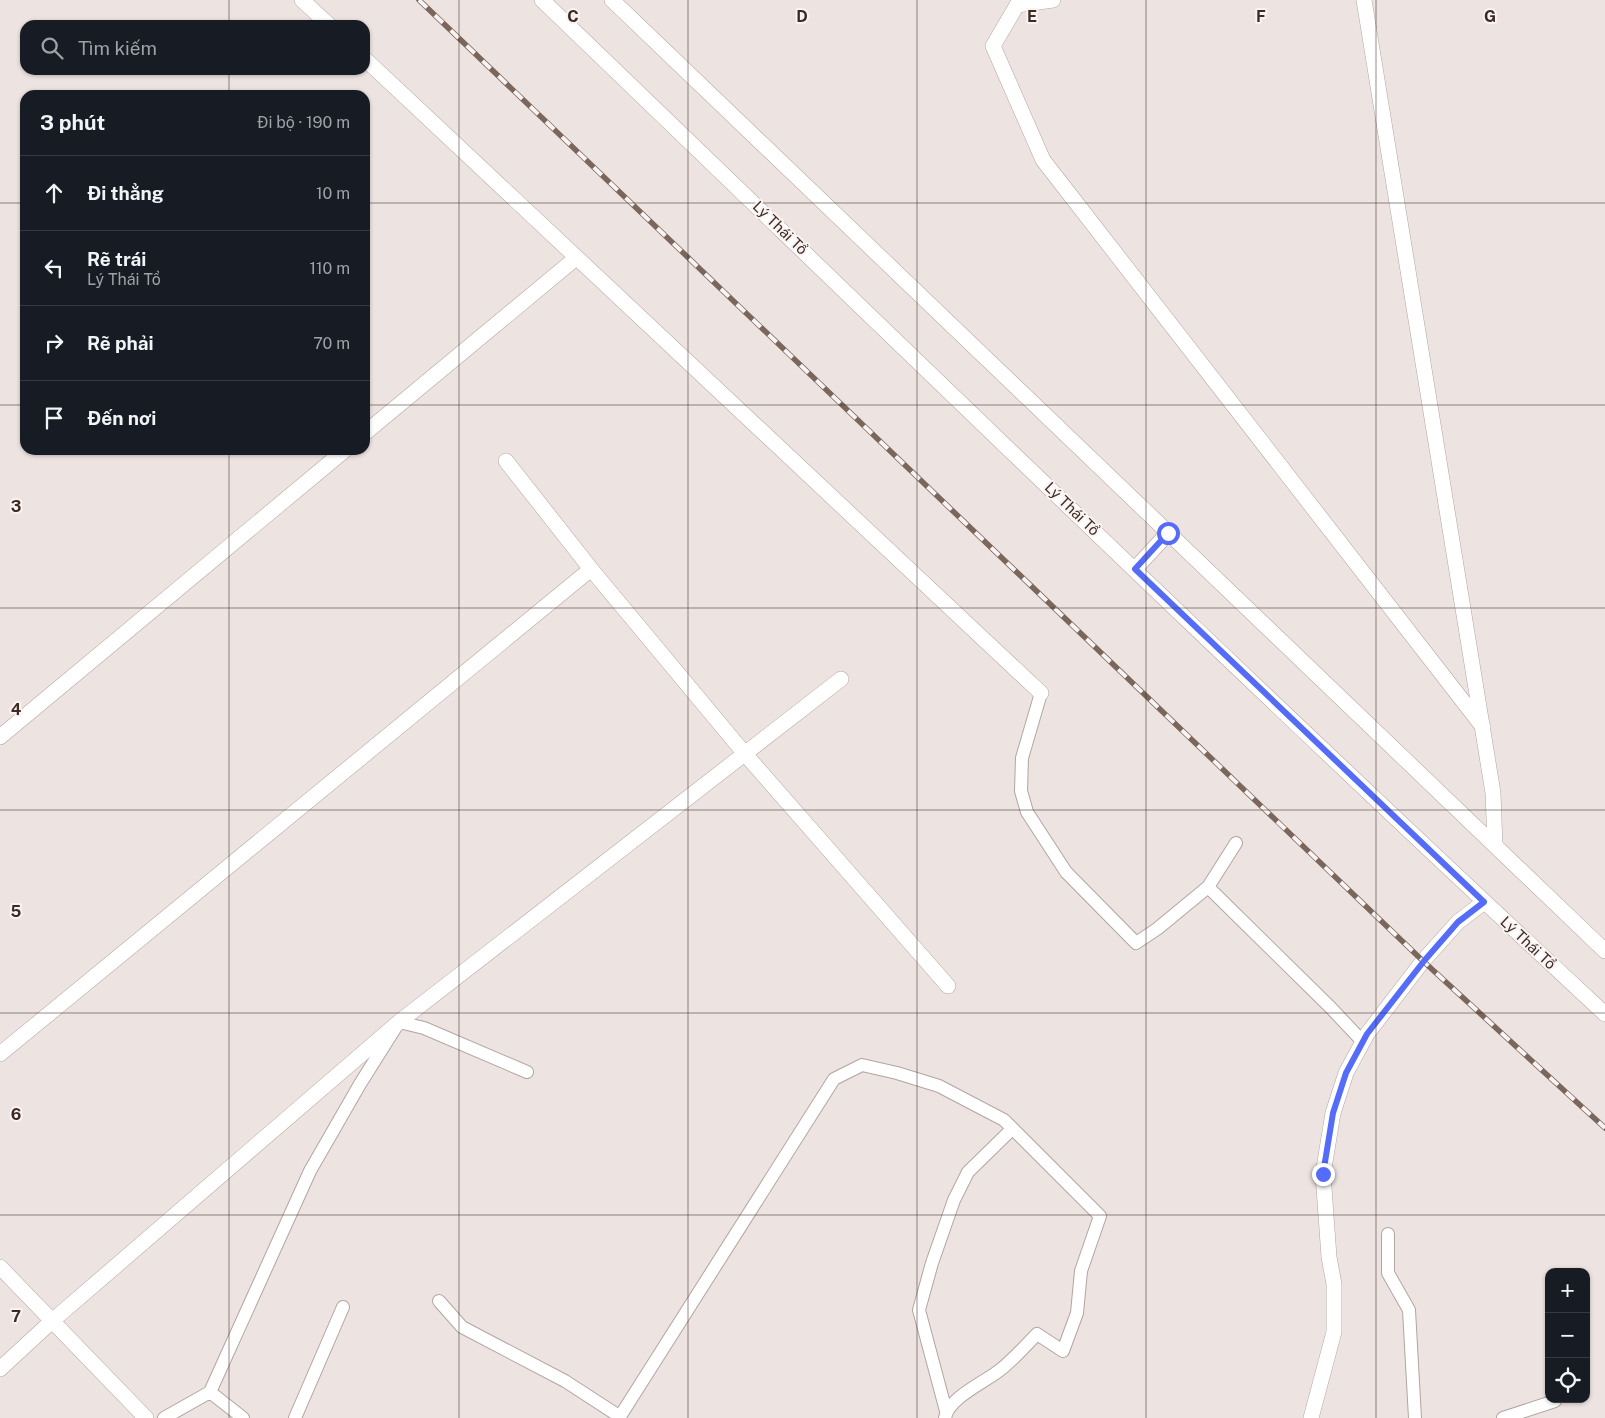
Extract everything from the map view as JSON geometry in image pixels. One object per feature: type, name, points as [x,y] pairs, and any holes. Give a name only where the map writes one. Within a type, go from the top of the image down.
[{"type":"street","points":[[302,0],[324,20]]},
{"type":"street","name":"Lý Thái Tổ","points":[[542,0],[1484,902],[1605,1014]]},
{"type":"street","points":[[612,0],[1605,951]]},
{"type":"street","points":[[1053,0],[1017,5],[993,46],[1043,160],[1483,727]]},
{"type":"street","points":[[1364,0],[1493,792],[1494,845]]},
{"type":"street","points":[[370,64],[1041,693]]},
{"type":"street","points":[[370,429],[576,258]]},
{"type":"street","points":[[0,737],[339,455]]},
{"type":"street","points":[[506,462],[591,569],[745,754],[948,986]]},
{"type":"street","points":[[1135,569],[1168,533]]},
{"type":"street","points":[[0,1054],[591,569]]},
{"type":"street","points":[[0,1368],[399,1022],[841,679]]},
{"type":"street","points":[[1311,1418],[1334,1332],[1334,1284],[1329,1257],[1323,1174],[1333,1113],[1346,1073],[1367,1034],[1424,961],[1458,922],[1484,902]]},
{"type":"street","points":[[0,1267],[146,1418]]},
{"type":"lane","points":[[1041,693],[1022,758],[1021,791],[1028,812],[1043,839],[1066,872],[1136,943],[1157,929],[1208,887],[1236,843]]},
{"type":"lane","points":[[1208,887],[1363,1042]]},
{"type":"lane","points":[[164,1418],[210,1392],[310,1171],[360,1084],[399,1022],[424,1028],[527,1072]]},
{"type":"lane","points":[[438,1301],[462,1327],[565,1381],[619,1417],[834,1079],[862,1065],[939,1086],[1004,1120],[1100,1216],[1081,1271],[1077,1313],[1063,1351],[1037,1334],[1002,1369],[966,1392],[946,1414]]},
{"type":"lane","points":[[946,1414],[919,1310],[932,1263],[954,1200],[968,1172],[1012,1129]]},
{"type":"lane","points":[[1388,1234],[1388,1273],[1409,1310],[1414,1418]]},
{"type":"lane","points":[[295,1418],[343,1307]]},
{"type":"lane","points":[[210,1392],[243,1418]]},
{"type":"lane","points":[[1503,1418],[1549,1403]]},
{"type":"railway","points":[[419,0],[1423,961],[1605,1128]]},
{"type":"route","points":[[1168,533],[1135,569],[1484,902],[1458,922],[1424,961],[1367,1034],[1346,1073],[1333,1113],[1323,1174]]}]
